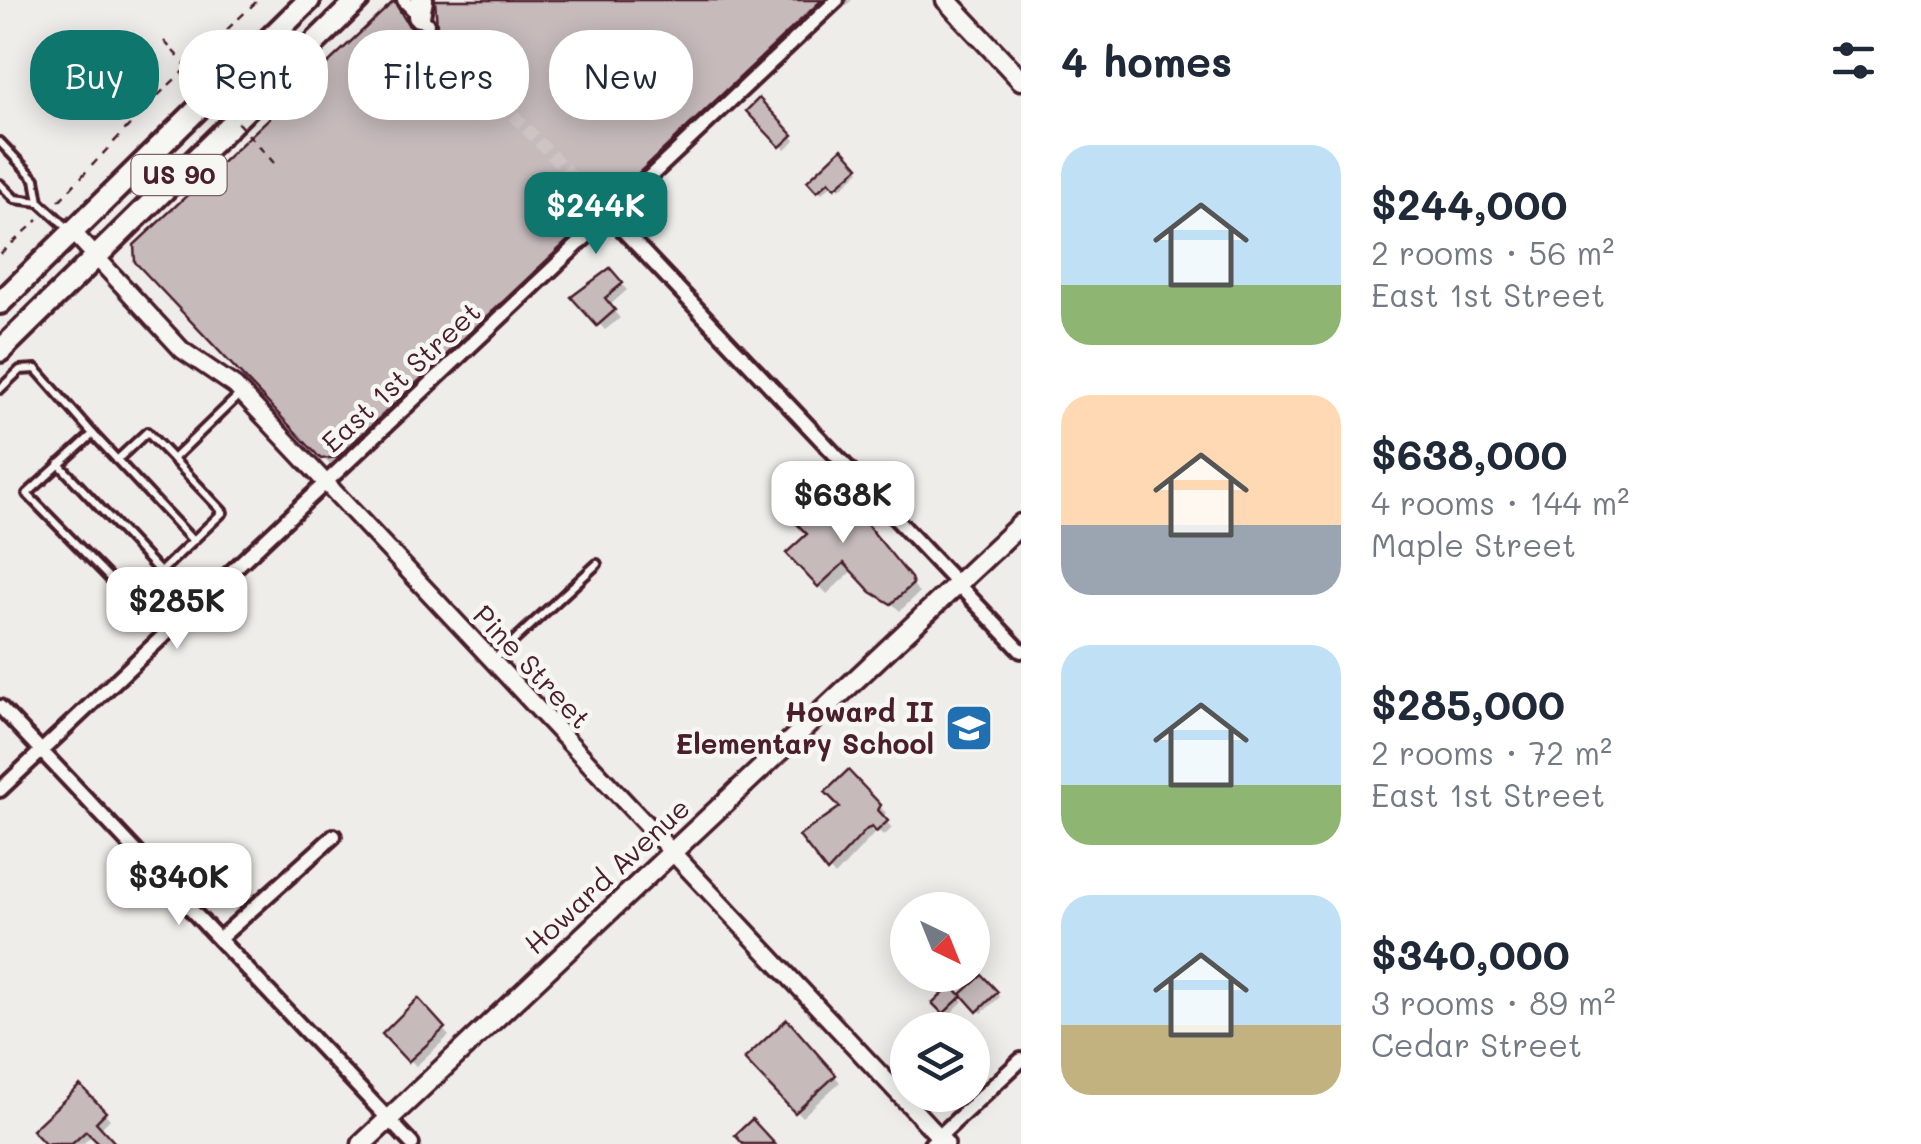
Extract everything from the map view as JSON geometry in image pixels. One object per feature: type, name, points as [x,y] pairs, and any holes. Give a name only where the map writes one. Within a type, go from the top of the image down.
[{"type":"main road","name":"US 90","points":[[0,303],[309,0]]},
{"type":"main road","name":"US 90","points":[[0,350],[358,0]]},
{"type":"main road","points":[[946,0],[1021,80]]},
{"type":"main road","name":"Howard Avenue","points":[[362,1144],[1021,524]]},
{"type":"street","points":[[404,0],[423,14]]},
{"type":"street","name":"East 1st Street","points":[[0,790],[831,2]]},
{"type":"street","points":[[581,186],[1021,651]]},
{"type":"street","name":"Pine Street","points":[[74,233],[182,350],[242,393],[938,1142]]},
{"type":"street","points":[[0,707],[412,1144]]},
{"type":"street","points":[[219,939],[334,836]]},
{"type":"street","points":[[938,1142],[1021,1060]]},
{"type":"lane","points":[[0,142],[35,180],[40,202],[74,233]]},
{"type":"lane","points":[[0,184],[14,199],[40,202]]},
{"type":"lane","points":[[0,389],[20,370],[36,370],[193,541]]},
{"type":"lane","points":[[173,459],[242,393]]},
{"type":"lane","points":[[93,434],[27,494],[131,600],[222,512],[147,432],[117,460]]},
{"type":"lane","points":[[59,464],[160,572]]},
{"type":"lane","points":[[492,661],[596,564]]},
{"type":"path","points":[[73,188],[152,102],[258,0]]},
{"type":"path","points":[[164,41],[274,163]]},
{"type":"path","points":[[0,254],[25,230]]},
{"type":"building","points":[[435,0],[822,0],[609,201],[588,178],[575,178],[573,192],[595,215],[338,457],[321,459],[135,262],[134,245],[267,120],[328,120],[328,63],[348,44],[348,120],[529,120],[529,30],[432,30],[437,26]]},
{"type":"building","points":[[394,1],[409,26],[418,30],[363,30]]},
{"type":"building","points":[[759,98],[793,135],[780,147],[746,111]]},
{"type":"building","points":[[842,148],[859,167],[835,188],[829,181],[817,192],[807,181]]},
{"type":"building","points":[[610,268],[623,283],[605,298],[615,310],[597,326],[571,297]]},
{"type":"building","points":[[817,481],[839,503],[845,498],[911,578],[913,584],[891,604],[871,592],[844,563],[818,587],[786,553],[807,534],[786,513]]},
{"type":"building","points":[[848,770],[881,805],[878,810],[888,821],[876,832],[872,827],[867,829],[827,872],[799,836],[840,807],[825,792]]},
{"type":"building","points":[[990,984],[998,992],[977,1012],[961,994],[990,992]]},
{"type":"building","points":[[944,992],[958,992],[962,996],[945,1012],[932,1003]]},
{"type":"building","points":[[418,998],[445,1028],[408,1062],[382,1034]]},
{"type":"building","points":[[787,1019],[836,1075],[795,1113],[744,1059]]},
{"type":"building","points":[[80,1085],[106,1112],[96,1122],[116,1144],[99,1144],[86,1131],[72,1144],[45,1144],[32,1130]]},
{"type":"building","points":[[752,1119],[775,1144],[743,1144],[735,1135]]},
{"type":"tunnel","points":[[427,24],[581,186]]},
{"type":"place","name":"Howard II Elementary School","points":[[969,728]]}]
